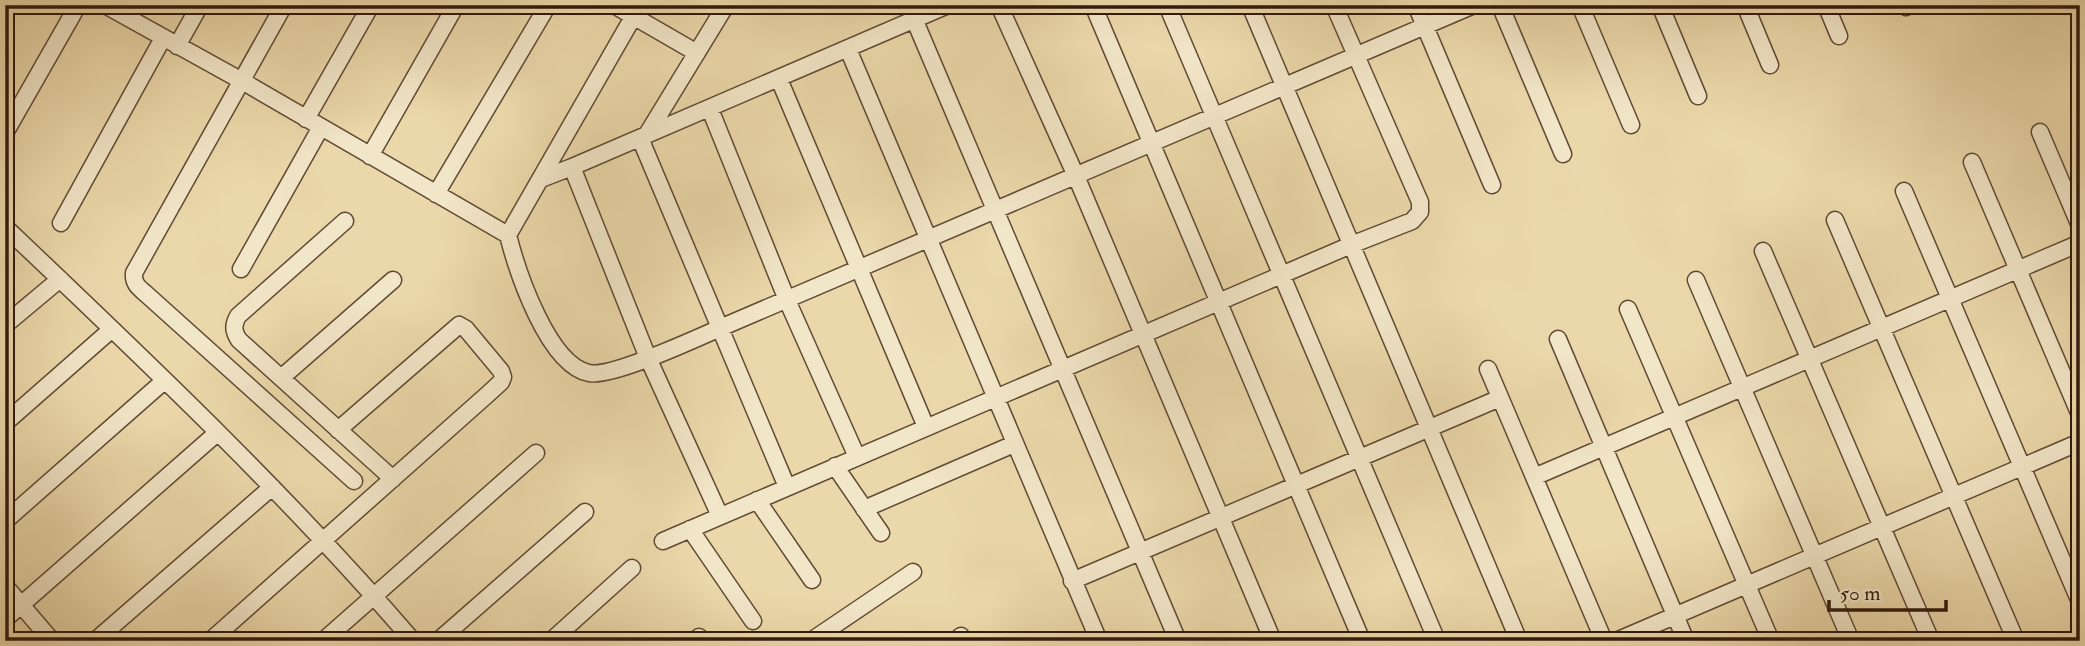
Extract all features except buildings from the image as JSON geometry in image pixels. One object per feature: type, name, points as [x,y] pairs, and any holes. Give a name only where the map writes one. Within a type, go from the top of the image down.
[{"type":"street","points":[[5,133],[78,5]]},
{"type":"street","points":[[61,223],[170,42],[200,5]]},
{"type":"street","points":[[284,5],[134,273],[134,283],[354,481]]},
{"type":"street","points":[[306,119],[370,5]]},
{"type":"street","points":[[370,156],[456,5]]},
{"type":"street","points":[[436,194],[548,5]]},
{"type":"street","points":[[614,5],[637,11],[697,53]]},
{"type":"street","points":[[643,137],[726,5]]},
{"type":"street","points":[[541,179],[948,5]]},
{"type":"street","points":[[999,5],[1076,176],[1273,641]]},
{"type":"street","points":[[1093,5],[1362,641]]},
{"type":"street","points":[[1167,5],[1437,641]]},
{"type":"street","points":[[1250,5],[1519,641]]},
{"type":"street","points":[[663,541],[1412,221],[1420,212],[1420,202],[1334,5]]},
{"type":"street","points":[[1416,5],[1492,185]]},
{"type":"street","points":[[109,6],[508,235],[523,282],[553,346],[578,369],[601,373],[648,358],[787,300],[1474,5]]},
{"type":"street","points":[[1500,5],[1563,154]]},
{"type":"street","points":[[1580,5],[1631,125]]},
{"type":"street","points":[[1660,5],[1698,96]]},
{"type":"street","points":[[1745,5],[1770,65]]},
{"type":"street","points":[[1826,5],[1839,36]]},
{"type":"street","points":[[508,235],[637,11]]},
{"type":"street","points":[[915,20],[1178,641]]},
{"type":"street","points":[[848,49],[1099,641]]},
{"type":"street","points":[[779,79],[926,427]]},
{"type":"street","points":[[709,108],[787,300],[857,457]]},
{"type":"street","points":[[241,269],[321,127]]},
{"type":"street","points":[[2040,132],[2080,226]]},
{"type":"street","points":[[643,137],[787,487]]},
{"type":"street","points":[[1972,162],[2080,415]]},
{"type":"street","points":[[572,167],[648,358],[720,516]]},
{"type":"street","points":[[1904,191],[2080,602]]},
{"type":"street","points":[[1835,220],[2016,641]]},
{"type":"street","points":[[345,221],[238,316],[234,324],[236,335],[393,479]]},
{"type":"street","points":[[5,227],[272,487],[374,595],[413,641]]},
{"type":"street","points":[[1534,477],[2080,243]]},
{"type":"street","points":[[1763,251],[1931,641]]},
{"type":"street","points":[[5,325],[60,279]]},
{"type":"street","points":[[281,378],[394,280]]},
{"type":"street","points":[[1696,280],[1851,641]]},
{"type":"street","points":[[1628,309],[1770,641]]},
{"type":"street","points":[[210,641],[501,382],[501,371],[466,329],[459,325],[338,430]]},
{"type":"street","points":[[5,422],[112,329]]},
{"type":"street","points":[[1558,339],[1686,641]]},
{"type":"street","points":[[1488,369],[1604,641]]},
{"type":"street","points":[[5,521],[164,381]]},
{"type":"street","points":[[1072,581],[1500,398]]},
{"type":"street","points":[[5,619],[217,433]]},
{"type":"street","points":[[1616,641],[2080,442]]},
{"type":"street","points":[[864,509],[1014,444]]},
{"type":"street","points":[[323,641],[536,453]]},
{"type":"street","points":[[835,467],[881,533]]},
{"type":"street","points":[[95,641],[272,487]]},
{"type":"street","points":[[757,500],[813,580]]},
{"type":"street","points":[[438,641],[585,512]]},
{"type":"street","points":[[690,529],[753,621]]},
{"type":"street","points":[[551,641],[632,568]]},
{"type":"street","points":[[811,641],[913,572]]},
{"type":"street","points":[[5,586],[52,641]]}]
